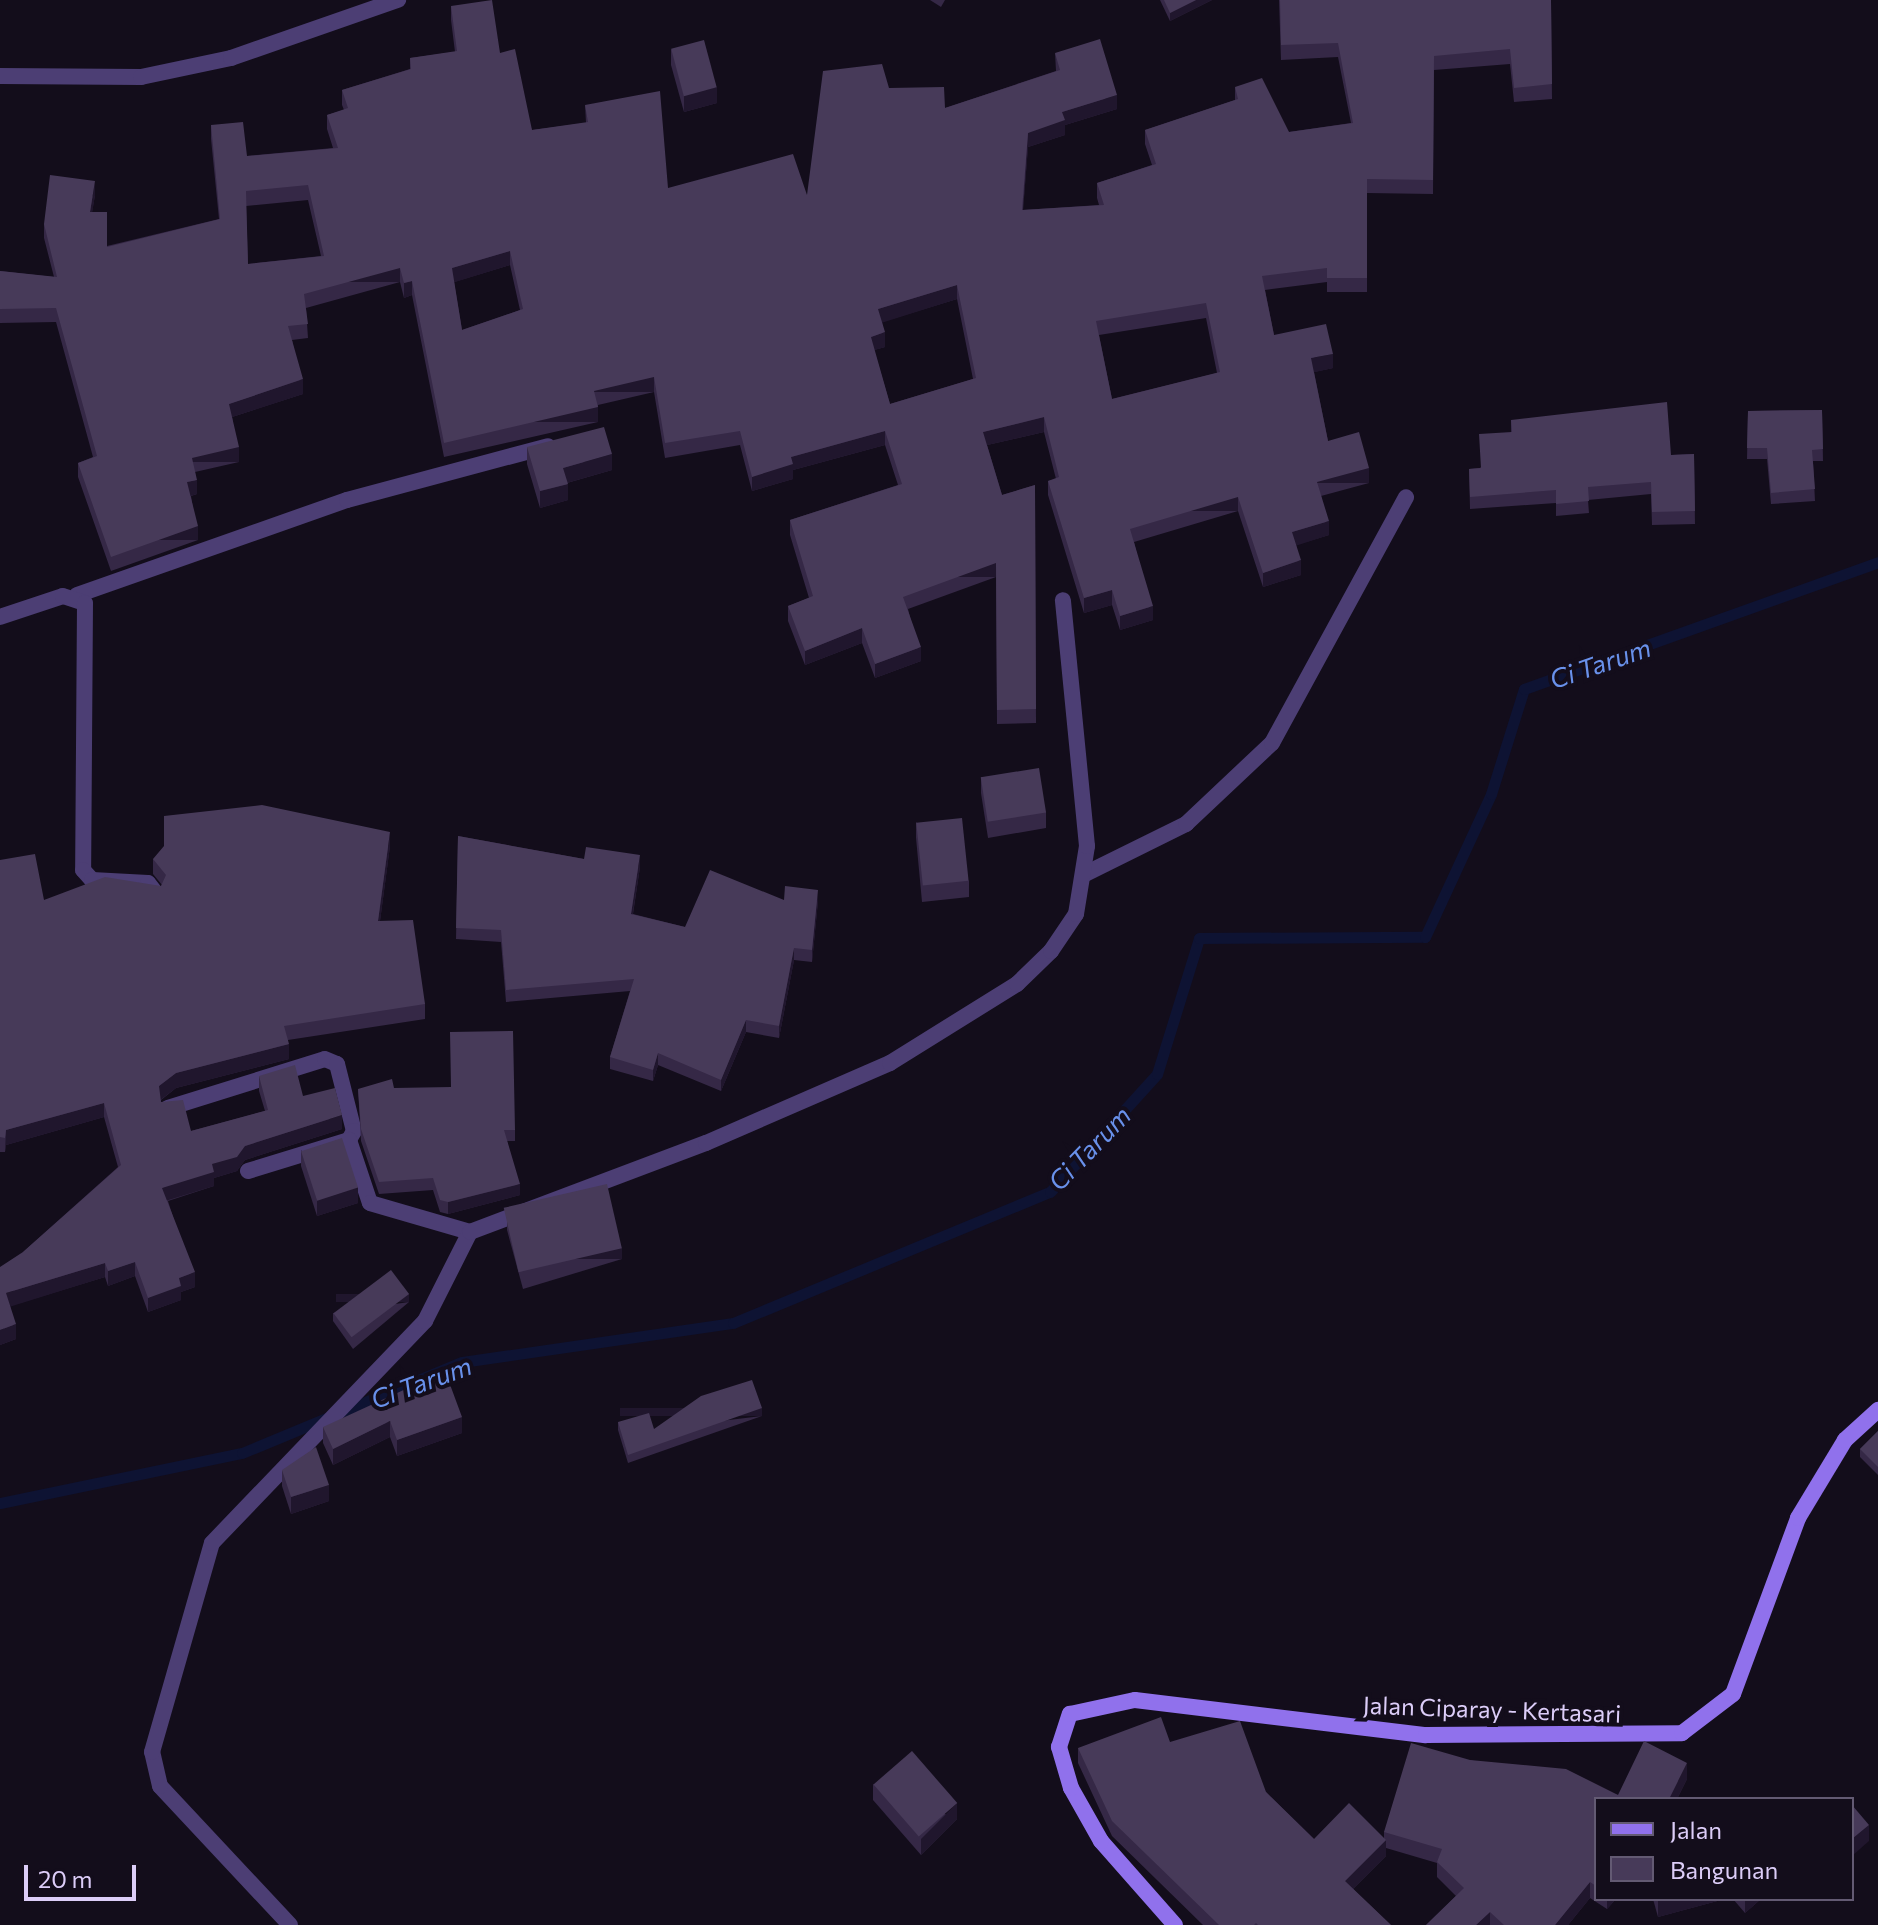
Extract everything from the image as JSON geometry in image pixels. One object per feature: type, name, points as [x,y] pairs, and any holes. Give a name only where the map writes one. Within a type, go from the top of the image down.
[{"type":"main road","name":"Jalan Ciparay - Kertasari","points":[[1175,1925],[1101,1841],[1071,1788],[1059,1747],[1070,1714],[1135,1700],[1426,1735],[1682,1733],[1733,1694],[1798,1518],[1845,1440],[1878,1410]]},
{"type":"street","points":[[0,76],[141,77],[231,58],[398,0]]},
{"type":"street","points":[[0,617],[77,595],[347,500],[572,440]]},
{"type":"street","points":[[1085,874],[1186,824],[1272,743],[1406,497]]},
{"type":"street","points":[[77,595],[85,615],[83,870],[92,880],[142,881],[155,892]]},
{"type":"street","points":[[349,1140],[370,1203],[470,1232],[706,1143],[890,1063],[1017,984],[1076,914],[1085,874],[1063,600]]},
{"type":"street","points":[[168,1108],[325,1059],[337,1064],[354,1131],[349,1140],[248,1171]]},
{"type":"street","points":[[290,1925],[160,1786],[152,1752],[212,1543],[243,1506],[425,1321],[470,1232]]},
{"type":"building","points":[[492,0],[500,53],[515,49],[532,130],[588,122],[585,105],[660,91],[668,188],[793,154],[807,195],[823,71],[882,64],[889,88],[944,87],[945,108],[1060,70],[1055,53],[1100,39],[1117,95],[1062,112],[1065,120],[1028,133],[1022,210],[1104,205],[1097,183],[1156,164],[1145,130],[1238,99],[1235,87],[1262,78],[1289,132],[1353,123],[1338,43],[1281,45],[1280,0],[1551,0],[1552,84],[1514,88],[1510,49],[1434,56],[1433,180],[1367,179],[1367,278],[1327,278],[1327,268],[1262,276],[1274,335],[1326,324],[1333,354],[1311,358],[1328,441],[1359,432],[1369,468],[1317,482],[1329,521],[1292,532],[1301,560],[1263,573],[1238,497],[1130,529],[1153,606],[1120,616],[1112,590],[1084,598],[1048,481],[1059,477],[1044,417],[983,432],[1002,495],[1035,485],[1036,709],[997,710],[996,563],[903,597],[921,647],[875,664],[862,628],[805,651],[788,606],[813,596],[790,520],[902,484],[885,431],[791,457],[793,464],[752,477],[740,431],[665,443],[654,377],[594,391],[598,407],[444,443],[412,281],[404,283],[400,268],[304,294],[308,324],[288,326],[303,379],[229,404],[239,447],[192,458],[197,480],[187,482],[198,526],[111,557],[78,463],[97,456],[56,308],[0,309],[0,271],[57,277],[44,224],[50,175],[95,181],[90,212],[107,212],[107,247],[220,219],[211,125],[243,122],[247,156],[338,148],[327,115],[348,108],[342,90],[411,69],[410,58],[457,51],[451,6]],"holes":[[[308,185],[324,256],[248,264],[246,191]],[[510,251],[523,309],[462,330],[452,268]],[[957,285],[976,378],[890,404],[871,337],[885,332],[878,309]],[[1206,303],[1220,372],[1112,399],[1096,321]]]},
{"type":"building","points":[[1164,0],[1196,0],[1170,13]]},
{"type":"building","points":[[704,40],[717,87],[684,96],[671,49]]},
{"type":"building","points":[[1667,402],[1671,455],[1694,454],[1695,511],[1652,512],[1651,482],[1588,487],[1589,501],[1556,504],[1556,490],[1470,497],[1469,469],[1481,468],[1479,434],[1512,432],[1511,420]]},
{"type":"building","points":[[1822,410],[1823,449],[1812,450],[1815,489],[1771,493],[1767,448],[1747,448],[1748,411]]},
{"type":"building","points":[[604,427],[612,454],[563,468],[568,484],[540,491],[527,447]]},
{"type":"building","points":[[1039,768],[1046,812],[988,822],[981,777]]},
{"type":"building","points":[[262,805],[390,832],[378,921],[413,920],[425,1004],[284,1026],[289,1044],[176,1073],[159,1086],[161,1102],[183,1100],[191,1131],[268,1110],[259,1076],[295,1065],[303,1096],[335,1088],[342,1115],[245,1146],[237,1157],[212,1164],[214,1172],[162,1188],[195,1272],[179,1278],[181,1286],[148,1298],[135,1262],[108,1271],[105,1263],[6,1293],[16,1324],[0,1330],[0,1267],[23,1252],[121,1165],[104,1103],[6,1130],[5,1138],[0,1137],[0,860],[35,854],[44,900],[105,877],[161,886],[166,875],[153,859],[164,846],[164,816]]},
{"type":"building","points":[[962,818],[969,881],[923,885],[916,823]]},
{"type":"building","points":[[458,836],[584,859],[586,847],[640,855],[631,914],[685,927],[710,870],[784,900],[785,886],[818,890],[812,950],[794,948],[779,1026],[746,1020],[721,1080],[658,1053],[653,1070],[610,1057],[634,979],[506,990],[501,930],[456,928]]},
{"type":"building","points":[[513,1031],[515,1130],[504,1130],[520,1184],[448,1202],[440,1200],[433,1178],[379,1182],[361,1129],[358,1089],[392,1079],[394,1088],[451,1087],[450,1032]]},
{"type":"building","points":[[342,1138],[358,1187],[317,1201],[301,1151]]},
{"type":"building","points":[[607,1184],[622,1248],[519,1272],[504,1208]]},
{"type":"building","points":[[391,1270],[409,1294],[352,1337],[333,1313]]},
{"type":"building","points":[[445,1371],[462,1417],[397,1440],[390,1421],[333,1449],[323,1427]]},
{"type":"building","points":[[752,1380],[762,1408],[628,1455],[618,1422],[649,1413],[654,1429],[701,1396]]},
{"type":"building","points":[[1878,1431],[1878,1467],[1860,1449]]},
{"type":"building","points":[[316,1447],[329,1485],[291,1497],[282,1470]]},
{"type":"building","points":[[1161,1717],[1170,1742],[1240,1721],[1266,1792],[1314,1839],[1349,1803],[1386,1840],[1345,1881],[1391,1925],[1219,1925],[1112,1821],[1078,1748]]},
{"type":"building","points":[[1644,1741],[1687,1763],[1670,1797],[1594,1797],[1594,1885],[1590,1882],[1555,1925],[1504,1925],[1490,1912],[1476,1925],[1426,1925],[1464,1888],[1437,1862],[1442,1849],[1384,1832],[1411,1743],[1470,1760],[1566,1769],[1618,1795]]},
{"type":"building","points":[[912,1751],[957,1803],[919,1837],[874,1784]]},
{"type":"building","points":[[1854,1807],[1869,1825],[1854,1837]]},
{"type":"waterway","name":"Ci Tarum","points":[[0,1503],[242,1453],[462,1362],[733,1323],[1050,1192],[1157,1074],[1199,938],[1425,937],[1491,794],[1524,689],[1878,562]]}]
